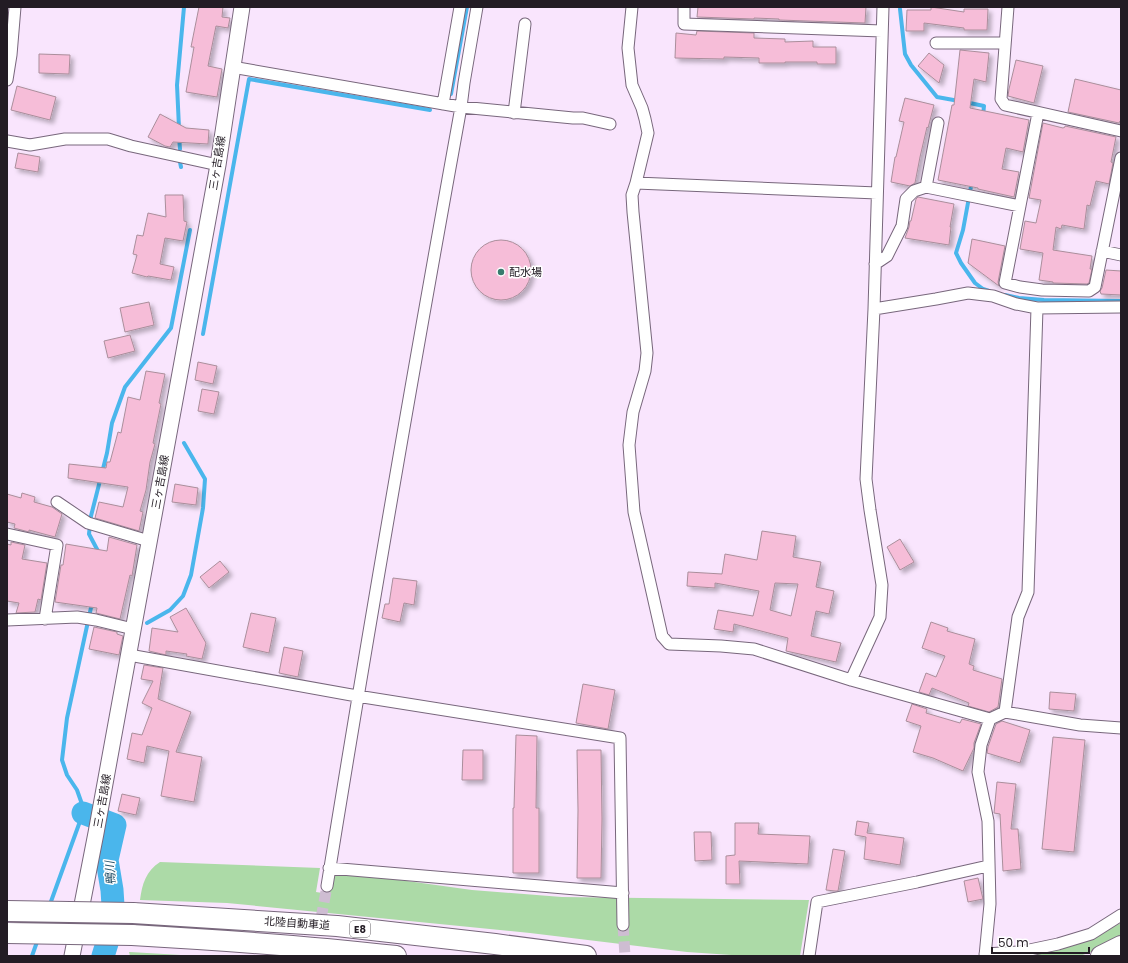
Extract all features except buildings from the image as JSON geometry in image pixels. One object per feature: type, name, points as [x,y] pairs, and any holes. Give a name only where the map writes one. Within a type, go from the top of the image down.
[{"type":"highway","name":"北陸自動車道","points":[[7,911],[133,913],[337,926],[586,956]]},
{"type":"highway","name":"北陸自動車道","points":[[7,933],[132,935],[222,940],[396,956]]},
{"type":"highway","points":[[1101,956],[1121,946]]},
{"type":"main road","name":"三ヶ吉島線","points":[[72,956],[129,655],[218,166],[242,7]]},
{"type":"street","points":[[7,80],[11,55],[15,7]]},
{"type":"street","points":[[444,104],[460,7]]},
{"type":"street","points":[[327,886],[357,696],[461,107],[477,7]]},
{"type":"street","points":[[632,7],[628,48],[632,84],[642,108],[648,133],[632,195],[646,353],[645,371],[633,412],[629,445],[634,512],[662,636],[669,644],[754,649],[851,680],[990,720]]},
{"type":"street","points":[[684,7],[684,24],[882,31]]},
{"type":"street","points":[[851,680],[880,617],[882,585],[866,478],[874,309],[883,7]]},
{"type":"street","points":[[1008,7],[1001,99],[1005,105],[1121,131]]},
{"type":"street","points":[[514,112],[525,24]]},
{"type":"street","points":[[936,43],[1005,43]]},
{"type":"street","points":[[232,67],[461,107],[584,118],[610,124]]},
{"type":"street","points":[[1038,113],[1004,283],[1042,290],[1089,291],[1095,286],[1121,158]]},
{"type":"street","points":[[926,187],[938,123]]},
{"type":"street","points":[[7,141],[30,145],[64,139],[108,139],[131,146],[218,166]]},
{"type":"street","points":[[636,183],[877,193]]},
{"type":"street","points":[[875,264],[887,256],[902,226],[906,199],[914,192],[926,187],[1020,206]]},
{"type":"street","points":[[1102,251],[1121,255]]},
{"type":"street","points":[[874,309],[968,293],[993,296],[1016,304],[1037,308],[1121,307]]},
{"type":"street","points":[[1005,712],[1018,617],[1028,592],[1037,308]]},
{"type":"street","points":[[57,502],[88,523],[150,541]]},
{"type":"street","points":[[7,534],[57,545],[45,619]]},
{"type":"street","points":[[7,620],[77,617],[133,629]]},
{"type":"street","points":[[129,655],[357,696],[620,738],[623,925]]},
{"type":"street","points":[[1121,728],[1080,725],[1005,712],[990,720],[981,745],[978,772],[988,821],[990,904],[985,955],[1020,952],[1058,944],[1091,934],[1121,915]]},
{"type":"street","points":[[809,956],[817,902],[988,866]]},
{"type":"street","points":[[330,868],[623,893]]},
{"type":"green space","points":[[160,862],[320,868],[316,892],[329,894],[335,871],[472,890],[562,897],[809,900],[800,956],[746,956],[687,952],[530,933],[227,903],[140,900],[142,889],[148,874],[151,869]]},
{"type":"green space","points":[[1121,923],[1121,936],[1096,950],[1080,956],[1028,956],[1054,950],[1091,937]]},
{"type":"green space","points":[[130,952],[198,956],[130,956]]},
{"type":"waterway","points":[[179,128],[177,85],[184,7]]},
{"type":"waterway","points":[[451,94],[467,7]]},
{"type":"waterway","points":[[900,9],[905,54],[911,65],[937,97],[959,101]]},
{"type":"waterway","points":[[203,334],[249,79],[430,110]]},
{"type":"waterway","points":[[965,102],[984,106],[983,115]]},
{"type":"waterway","points":[[179,137],[180,149]]},
{"type":"waterway","points":[[180,162],[181,167]]},
{"type":"waterway","points":[[972,181],[963,230],[956,253],[975,283],[983,289],[989,291]]},
{"type":"waterway","points":[[99,553],[89,534],[91,516],[107,453],[112,423],[125,387],[171,328],[190,230]]},
{"type":"waterway","points":[[1005,295],[1044,300],[1121,301]]},
{"type":"waterway","points":[[147,623],[170,610],[183,596],[191,575],[203,508],[205,479],[184,443]]},
{"type":"waterway","points":[[49,907],[83,813],[83,807],[77,790],[67,775],[62,760],[67,718],[92,603]]},
{"type":"waterway","name":"鴨川","points":[[83,813],[115,825],[107,860],[112,890],[114,921],[103,956]]},
{"type":"waterway","points":[[32,956],[38,939]]},
{"type":"tunnel","points":[[315,951],[327,886]]},
{"type":"tunnel","points":[[623,925],[625,956]]},
{"type":"place","name":"配水場","points":[[501,272]]}]
